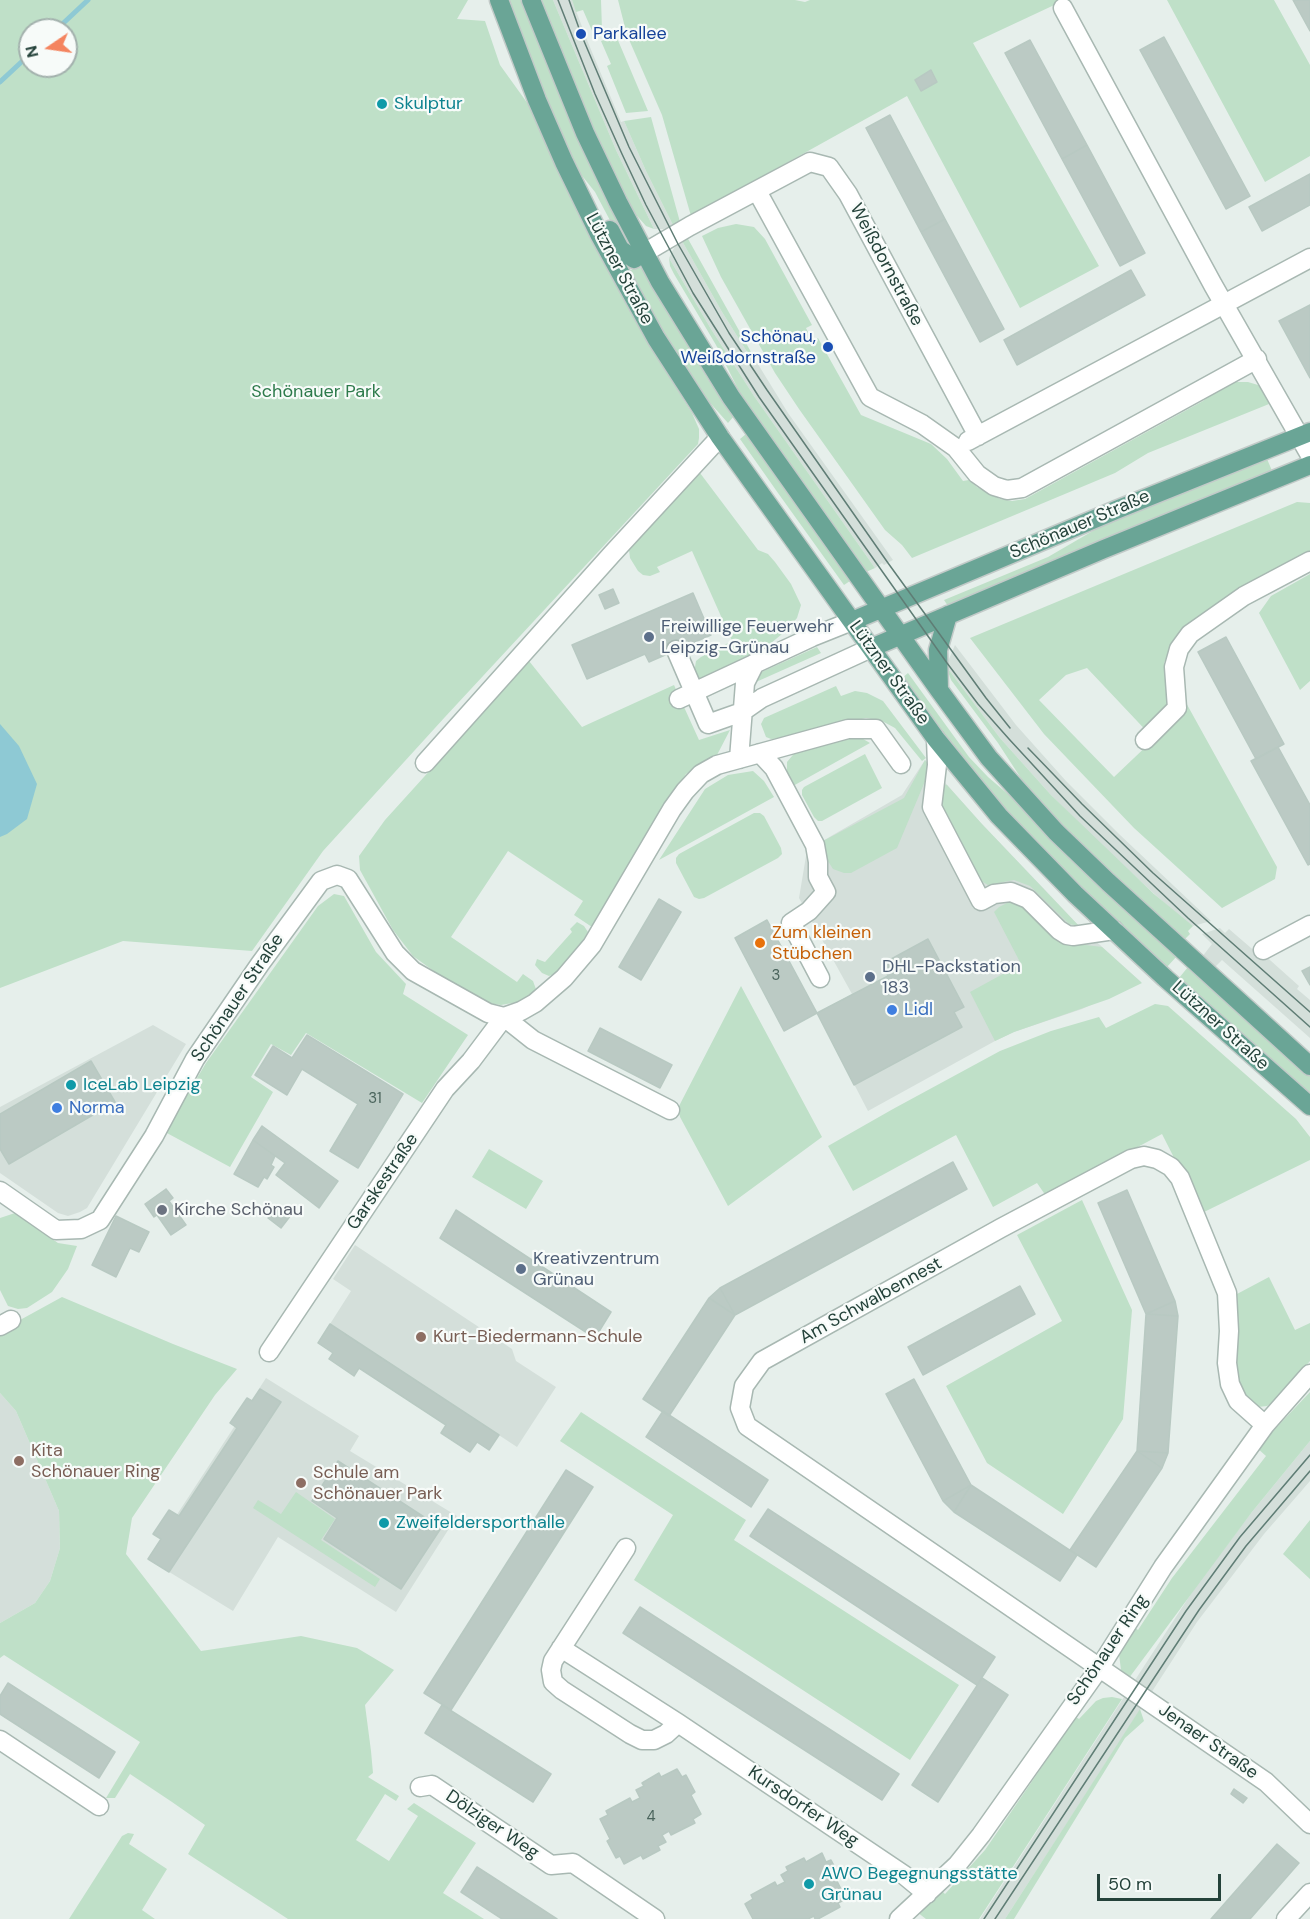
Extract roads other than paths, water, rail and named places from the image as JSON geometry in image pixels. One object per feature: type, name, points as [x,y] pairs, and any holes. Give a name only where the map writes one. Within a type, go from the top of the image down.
[{"type":"main road","name":"Lützner Straße","points":[[499,0],[529,80],[564,162],[633,298],[656,338],[720,437],[936,739],[999,816],[1028,847],[1114,930],[1310,1106]]},
{"type":"main road","name":"Lützner Straße","points":[[531,0],[585,133],[644,253],[698,345],[731,397],[939,690],[989,758],[1056,832],[1310,1066]]},
{"type":"main road","name":"Lützner Straße","points":[[564,162],[588,187],[620,249],[634,259],[644,253]]},
{"type":"main road","name":"Schönauer Straße","points":[[852,621],[1116,510],[1307,448]]},
{"type":"main road","name":"Schönauer Straße","points":[[871,648],[948,615],[1307,448]]},
{"type":"main road","points":[[939,690],[938,650],[948,615]]},
{"type":"street","points":[[1063,8],[1224,304],[1307,448]]},
{"type":"street","name":"Weißdornstraße","points":[[644,253],[810,162],[829,167],[848,194],[978,436]]},
{"type":"street","points":[[757,191],[870,397],[922,424],[956,448],[977,474],[994,486],[1007,490],[1022,488],[1257,359]]},
{"type":"street","points":[[956,448],[1310,258]]},
{"type":"street","points":[[425,763],[720,437]]},
{"type":"street","points":[[1145,740],[1177,708],[1174,667],[1179,649],[1190,634],[1244,596],[1310,561]]},
{"type":"street","points":[[687,696],[754,663],[852,621]]},
{"type":"street","points":[[676,650],[687,696],[708,724],[742,712],[762,698],[871,648]]},
{"type":"street","points":[[739,759],[745,683],[754,663]]},
{"type":"street","name":"Garskestraße","points":[[269,1352],[445,1089],[471,1061],[504,1017],[535,1003],[564,978],[592,945],[637,865],[685,791],[701,774],[717,765],[848,729],[876,729],[901,764]]},
{"type":"street","points":[[936,739],[937,765],[932,807],[981,901],[994,894],[1011,892],[1028,899],[1067,935],[1114,930]]},
{"type":"street","points":[[760,753],[774,768],[815,845],[818,877],[826,892],[809,911],[791,924],[820,978]]},
{"type":"street","name":"Schönauer Straße","points":[[4,1199],[56,1230],[81,1229],[100,1220],[154,1136],[195,1059],[260,964],[321,881],[337,875],[348,879],[395,953],[413,971],[488,1013],[504,1017]]},
{"type":"street","points":[[1263,950],[1310,925]]},
{"type":"street","points":[[504,1017],[533,1040],[670,1110]]},
{"type":"street","name":"Am Schwalbennest","points":[[1100,1667],[747,1426],[741,1408],[744,1386],[762,1361],[1001,1228],[1131,1160],[1144,1156],[1157,1159],[1171,1167],[1180,1178],[1227,1293],[1229,1331],[1227,1363],[1230,1384],[1238,1401],[1265,1425]]},
{"type":"street","name":"Schönauer Ring","points":[[899,1919],[957,1864],[981,1835],[1100,1667],[1163,1567],[1265,1425],[1310,1374]]},
{"type":"street","points":[[626,1548],[553,1661],[551,1670],[554,1682],[561,1690],[642,1740],[654,1740],[666,1734],[678,1723]]},
{"type":"street","name":"Kursdorfer Weg","points":[[561,1648],[678,1723],[904,1875],[927,1894]]},
{"type":"street","name":"Jenaer Straße","points":[[1100,1667],[1266,1782],[1308,1817]]},
{"type":"street","points":[[0,1740],[99,1806]]},
{"type":"street","name":"Dölziger Weg","points":[[420,1787],[432,1785],[551,1865],[573,1863],[655,1919]]},
{"type":"street","points":[[1286,1919],[1310,1893]]},
{"type":"water","points":[[0,724],[19,746],[37,784],[27,819],[0,837]]},
{"type":"waterway","points":[[69,18],[88,0]]},
{"type":"waterway","points":[[0,82],[18,65]]},
{"type":"tram line","points":[[558,0],[595,94],[622,154],[646,205],[693,293],[759,397],[947,663],[978,704],[1080,816],[1188,918],[1310,1027]]},
{"type":"tram line","points":[[569,0],[629,147],[678,244],[729,333],[888,563],[1010,728]]},
{"type":"tram line","points":[[1028,748],[1153,873],[1310,1012]]},
{"type":"tram line","points":[[984,1919],[1186,1611],[1240,1537],[1310,1455]]},
{"type":"tram line","points":[[995,1919],[1199,1610],[1246,1546],[1310,1471]]},
{"type":"place","name":"Parkallee","points":[[581,34]]},
{"type":"place","name":"Skulptur","points":[[382,104]]},
{"type":"place","name":"Schönau, Weißdornstraße","points":[[828,347]]},
{"type":"place","name":"Freiwillige Feuerwehr Leipzig-Grünau","points":[[649,637]]},
{"type":"place","name":"Zum kleinen Stübchen","points":[[760,943]]},
{"type":"place","name":"DHL-Packstation 183","points":[[870,977]]},
{"type":"place","name":"Lidl","points":[[892,1010]]},
{"type":"place","name":"IceLab Leipzig","points":[[71,1085]]},
{"type":"place","name":"Norma","points":[[57,1108]]},
{"type":"place","name":"Kirche Schönau","points":[[162,1210]]},
{"type":"place","name":"Kreativzentrum Grünau","points":[[521,1269]]},
{"type":"place","name":"Kurt-Biedermann-Schule","points":[[421,1337]]},
{"type":"place","name":"Kita Schönauer Ring","points":[[19,1461]]},
{"type":"place","name":"Schule am Schönauer Park","points":[[301,1483]]},
{"type":"place","name":"Zweifeldersporthalle","points":[[384,1523]]},
{"type":"place","name":"AWO Begegnungsstätte Grünau","points":[[809,1884]]},
{"type":"park label","name":"Schönauer Park","points":[[316,392]]}]
